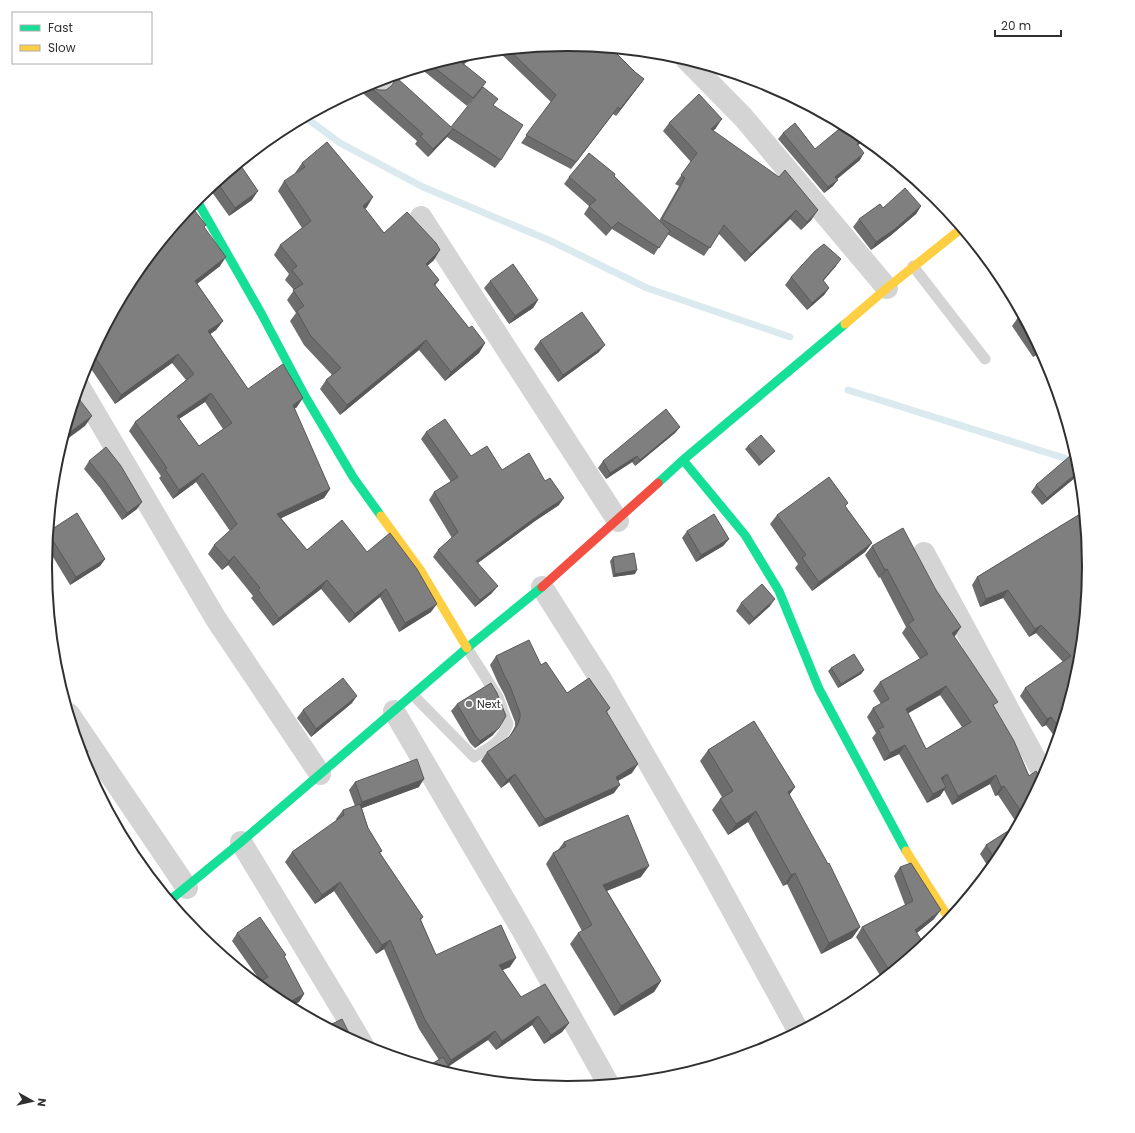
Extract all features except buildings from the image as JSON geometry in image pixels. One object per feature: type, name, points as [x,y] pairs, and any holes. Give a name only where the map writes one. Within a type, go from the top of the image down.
[{"type":"main road","points":[[200,206],[261,312],[305,396],[353,477],[420,571],[467,648]]},
{"type":"main road","points":[[174,898],[467,648],[542,587],[618,521],[683,460],[913,266],[958,231]]},
{"type":"main road","points":[[683,460],[745,535],[779,591],[819,689],[904,850],[947,915]]},
{"type":"street","points":[[694,67],[743,117],[887,288]]},
{"type":"street","points":[[421,217],[618,521]]},
{"type":"street","points":[[82,392],[216,619],[320,774]]},
{"type":"street","points":[[924,553],[1041,770]]},
{"type":"street","points":[[542,587],[605,687],[711,871],[797,1028]]},
{"type":"street","points":[[394,711],[521,928],[606,1081]]},
{"type":"street","points":[[77,727],[186,888]]},
{"type":"street","points":[[241,842],[359,1038]]},
{"type":"lane","points":[[913,266],[985,359]]},
{"type":"lane","points":[[413,695],[474,757],[496,744],[504,734],[508,724],[498,697],[467,648]]},
{"type":"waterway","points":[[309,120],[340,143],[423,187],[551,241],[647,288],[790,337]]},
{"type":"waterway","points":[[848,390],[1072,460]]},
{"type":"traffic: fast","points":[[200,206],[261,313],[305,396],[353,477],[381,516]]},
{"type":"traffic: fast","points":[[658,483],[683,460],[845,324]]},
{"type":"traffic: fast","points":[[683,460],[745,535],[779,591],[819,689],[906,851]]},
{"type":"traffic: fast","points":[[173,898],[241,842],[467,648],[542,587]]},
{"type":"traffic: slow","points":[[845,324],[958,231]]},
{"type":"traffic: slow","points":[[381,516],[421,571],[467,648]]},
{"type":"traffic: slow","points":[[906,851],[947,915]]},
{"type":"traffic: jam","points":[[542,587],[658,483]]},
{"type":"place","name":"Next","points":[[469,704]]}]
